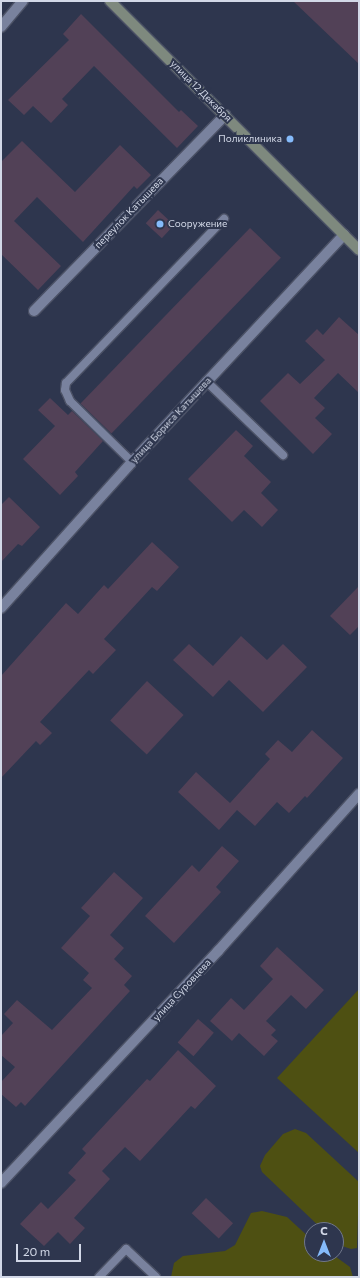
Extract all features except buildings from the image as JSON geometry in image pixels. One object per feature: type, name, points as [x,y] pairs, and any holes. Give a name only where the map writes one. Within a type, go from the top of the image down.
[{"type":"main road","name":"улица 12 Декабря","points":[[110,1],[359,250]]},
{"type":"street","points":[[1,27],[23,1]]},
{"type":"street","name":"переулок Катышева","points":[[34,311],[225,115]]},
{"type":"street","name":"улица Бориса Катышева","points":[[1,608],[206,381],[344,235]]},
{"type":"street","name":"улица Суровцева","points":[[1,1183],[218,951],[359,794]]},
{"type":"lane","points":[[132,462],[70,401],[65,390],[66,383],[224,219]]},
{"type":"lane","points":[[206,381],[283,455]]},
{"type":"lane","points":[[100,1277],[126,1249],[156,1277]]},
{"type":"shaded area","points":[[359,989],[359,1153],[277,1078]]},
{"type":"shaded area","points":[[295,1129],[306,1133],[359,1182],[357,1248],[351,1249],[344,1247],[344,1222],[315,1222],[262,1172],[260,1166],[265,1155],[283,1134]]},
{"type":"shaded area","points":[[262,1211],[287,1217],[304,1233],[304,1262],[343,1262],[350,1267],[353,1277],[171,1277],[174,1263],[183,1256],[225,1251],[235,1245],[251,1213]]},
{"type":"place","name":"Поликлиника","points":[[290,139]]},
{"type":"place","name":"Сооружение","points":[[160,224]]}]
